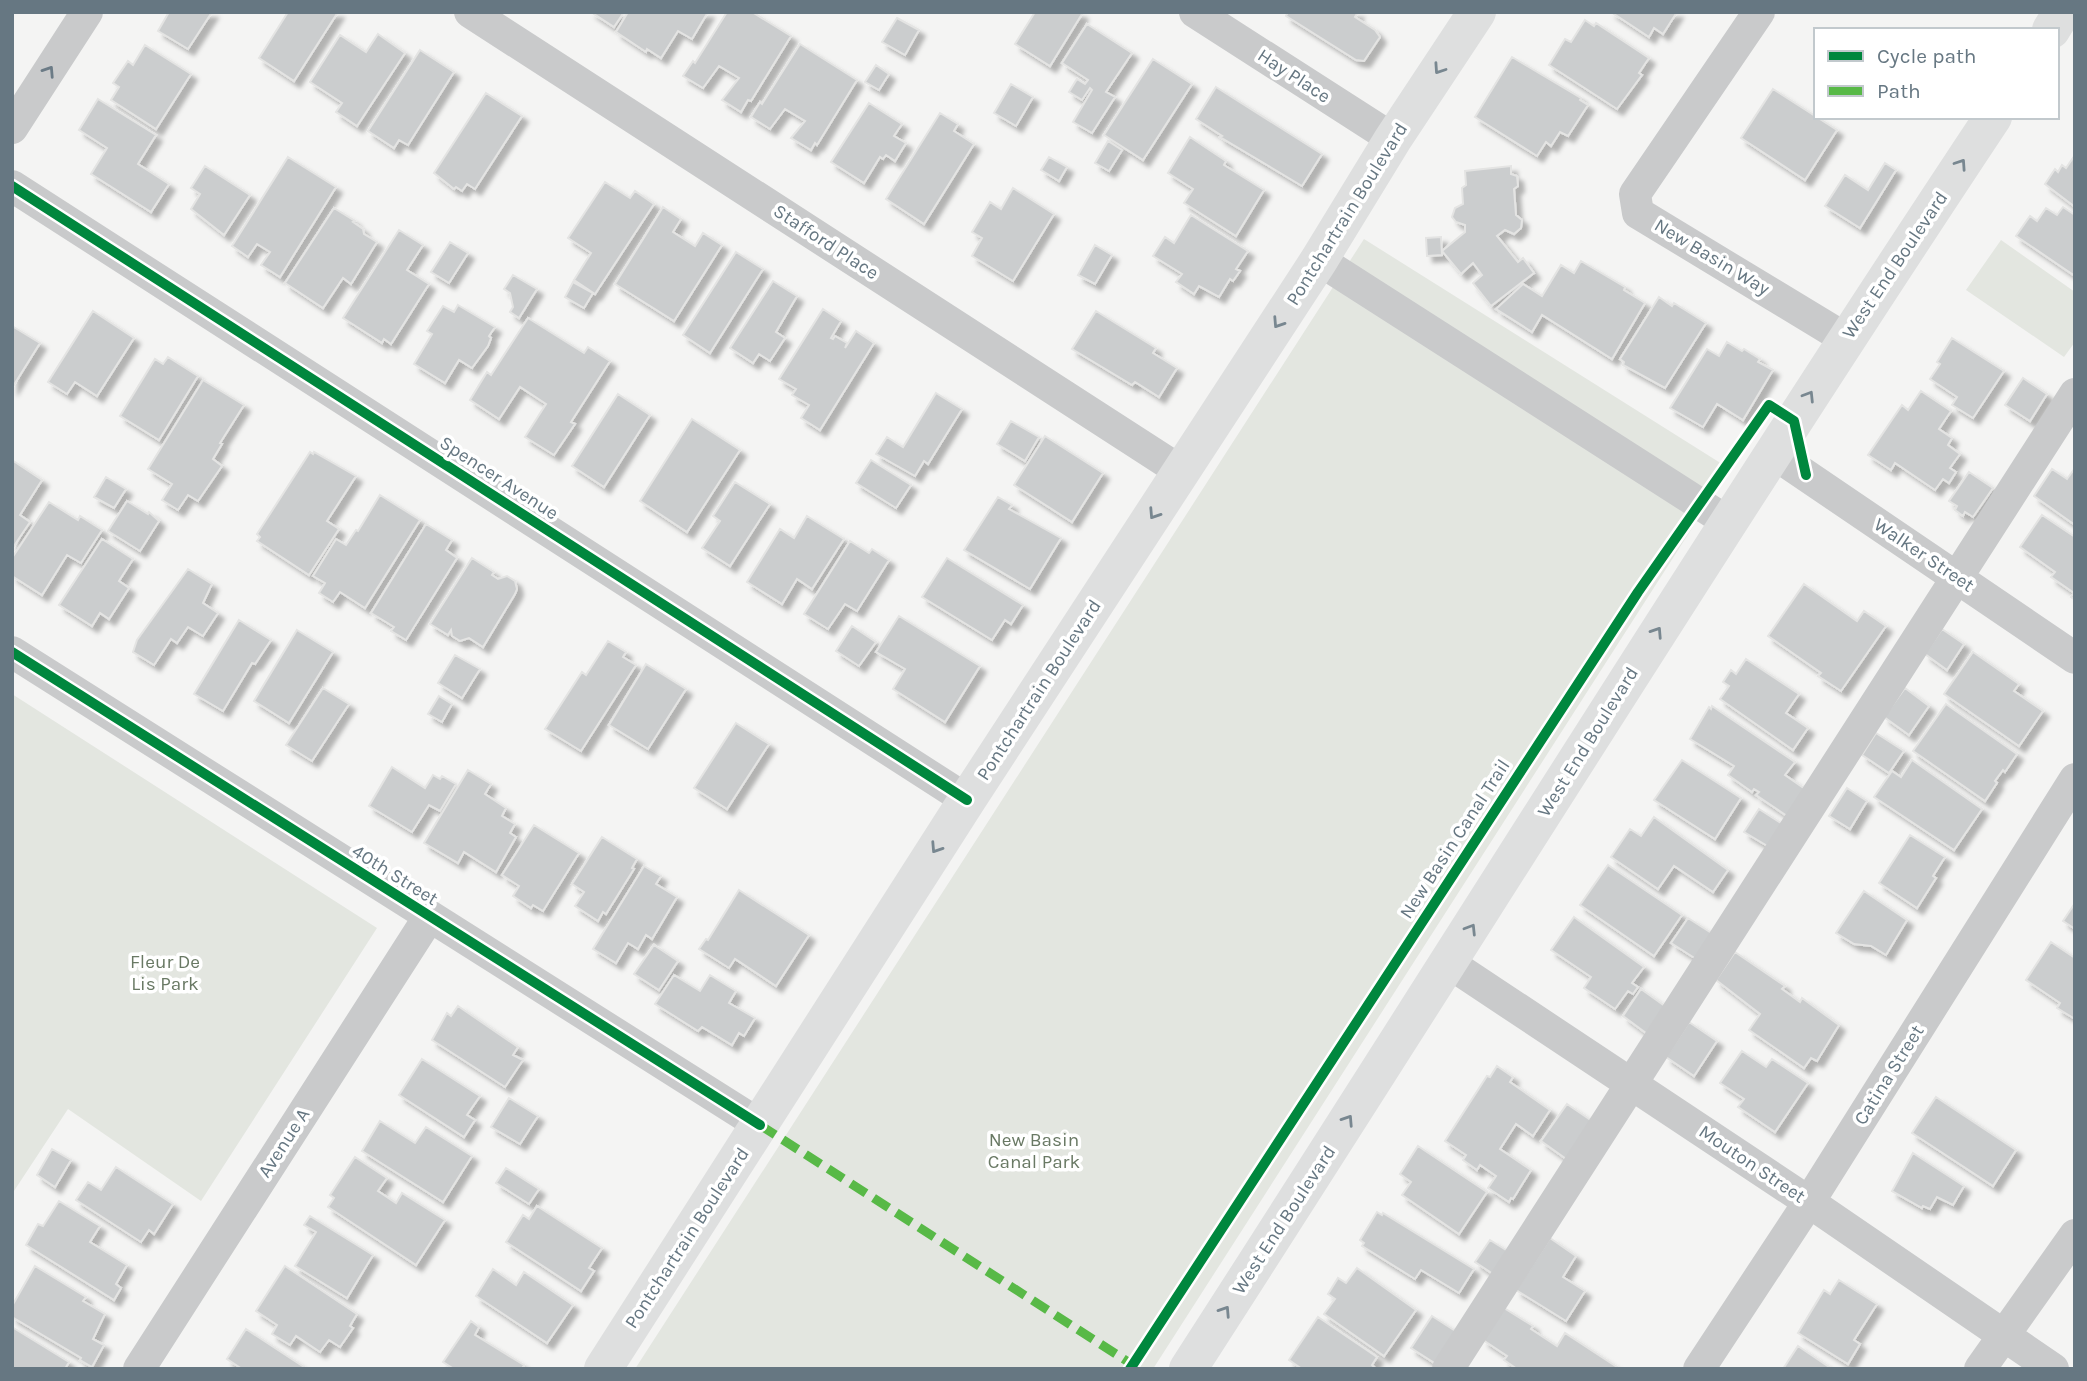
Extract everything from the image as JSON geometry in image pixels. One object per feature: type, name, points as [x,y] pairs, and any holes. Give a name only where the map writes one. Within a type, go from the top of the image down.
[{"type":"main road","name":"Pontchartrain Boulevard","points":[[603,1369],[1477,12]]},
{"type":"main road","points":[[2051,28],[2062,12]]},
{"type":"main road","name":"West End Boulevard","points":[[1188,1369],[1728,522],[1992,119]]},
{"type":"street","points":[[12,128],[87,12]]},
{"type":"street","name":"Stafford Place","points":[[470,12],[1182,472]]},
{"type":"street","name":"Hay Place","points":[[1195,12],[1231,22],[1393,139]]},
{"type":"street","name":"New Basin Way","points":[[1759,12],[1635,194],[1638,213],[1846,339]]},
{"type":"street","name":"Spencer Avenue","points":[[12,186],[967,800]]},
{"type":"street","points":[[1319,260],[1728,522]]},
{"type":"street","points":[[1448,1369],[2075,394]]},
{"type":"street","name":"Walker Street","points":[[1773,453],[2075,658]]},
{"type":"street","name":"40th Street","points":[[12,652],[760,1125]]},
{"type":"street","name":"Catina Street","points":[[1699,1369],[1809,1202],[2075,779]]},
{"type":"street","name":"Avenue A","points":[[139,1369],[429,917]]},
{"type":"street","name":"Mouton Street","points":[[1449,963],[1809,1202],[2053,1369]]},
{"type":"street","points":[[1980,1369],[2075,1236]]},
{"type":"green space","name":"New Basin Canal Park","points":[[1364,239],[1730,469],[1153,1369],[635,1369]]},
{"type":"green space","points":[[2001,240],[2075,292],[2075,342],[2064,357],[1966,290]]},
{"type":"green space","name":"Fleur De Lis Park","points":[[12,694],[377,928],[201,1201],[68,1109],[12,1194]]},
{"type":"building","points":[[169,12],[212,12],[188,49],[158,31]]},
{"type":"building","points":[[288,12],[338,12],[294,81],[259,58]]},
{"type":"building","points":[[591,12],[624,12],[614,27]]},
{"type":"building","points":[[628,12],[708,12],[692,39],[678,31],[661,58],[647,49],[646,52],[616,32]]},
{"type":"building","points":[[727,12],[752,12],[791,36],[751,101],[748,100],[741,112],[722,100],[739,78],[719,66],[703,88],[683,76],[693,61],[695,63]]},
{"type":"building","points":[[1035,12],[1082,14],[1050,66],[1015,44]]},
{"type":"building","points":[[1288,12],[1358,12],[1355,17],[1375,30],[1380,37],[1364,61],[1356,60],[1286,16]]},
{"type":"building","points":[[1611,12],[1677,12],[1663,34],[1654,28],[1649,37]]},
{"type":"building","points":[[897,18],[919,30],[905,55],[882,42]]},
{"type":"building","points":[[1585,20],[1594,26],[1596,23],[1649,58],[1639,73],[1642,75],[1617,109],[1549,65],[1565,39],[1571,42]]},
{"type":"building","points":[[1087,24],[1132,53],[1106,92],[1115,97],[1092,133],[1073,122],[1092,90],[1090,88],[1082,100],[1069,92],[1077,79],[1085,84],[1088,80],[1062,63]]},
{"type":"building","points":[[378,34],[405,53],[357,126],[336,112],[342,103],[310,82],[340,35],[366,52]]},
{"type":"building","points":[[800,44],[857,80],[817,145],[815,143],[811,150],[791,138],[805,121],[785,109],[770,129],[751,117]]},
{"type":"building","points":[[145,45],[191,74],[156,129],[111,100],[119,87],[113,83],[128,61],[133,65]]},
{"type":"building","points":[[420,50],[454,72],[408,145],[399,140],[394,148],[368,131]]},
{"type":"building","points":[[1512,57],[1581,98],[1580,100],[1588,105],[1568,136],[1560,132],[1551,146],[1546,142],[1537,156],[1475,117]]},
{"type":"building","points":[[1153,59],[1192,84],[1143,160],[1104,135]]},
{"type":"building","points":[[876,65],[889,74],[879,90],[865,82]]},
{"type":"building","points":[[1011,84],[1033,97],[1016,126],[994,113]]},
{"type":"building","points":[[1216,87],[1322,154],[1302,186],[1220,137],[1222,136],[1196,119]]},
{"type":"building","points":[[1773,89],[1814,115],[1814,119],[1820,119],[1837,130],[1805,180],[1741,138]]},
{"type":"building","points":[[486,93],[522,116],[475,189],[467,184],[462,191],[456,187],[454,189],[434,173]]},
{"type":"building","points":[[98,99],[156,135],[138,164],[169,184],[151,212],[91,174],[107,148],[79,130]]},
{"type":"building","points":[[869,103],[902,124],[894,136],[906,143],[895,161],[886,155],[883,159],[880,157],[864,183],[831,162]]},
{"type":"building","points":[[940,113],[958,124],[954,131],[974,144],[924,224],[886,199]]},
{"type":"building","points":[[1190,137],[1226,161],[1224,165],[1264,190],[1236,236],[1184,203],[1193,189],[1168,173]]},
{"type":"building","points":[[1108,141],[1122,150],[1109,171],[1095,163]]},
{"type":"building","points":[[2075,155],[2075,207],[2045,184],[2055,169],[2058,172],[2062,165],[2066,168]]},
{"type":"building","points":[[288,157],[336,187],[280,277],[261,265],[270,252],[257,244],[248,257],[232,246]]},
{"type":"building","points":[[1049,157],[1067,167],[1059,181],[1041,170]]},
{"type":"building","points":[[1885,163],[1896,170],[1860,228],[1825,206],[1845,175],[1868,190]]},
{"type":"building","points":[[205,166],[250,195],[224,235],[191,209],[200,194],[191,188]]},
{"type":"building","points":[[1511,166],[1511,174],[1517,176],[1518,186],[1514,189],[1516,215],[1522,220],[1521,228],[1514,234],[1505,230],[1497,236],[1518,262],[1523,258],[1534,273],[1491,306],[1473,283],[1482,275],[1473,263],[1461,274],[1442,251],[1465,232],[1465,225],[1456,222],[1452,217],[1455,208],[1463,204],[1465,171]]},
{"type":"building","points":[[605,182],[630,198],[635,191],[654,204],[595,294],[574,280],[591,253],[568,238]]},
{"type":"building","points":[[1013,188],[1054,214],[1013,281],[972,256],[982,238],[972,232],[990,202],[1001,209]]},
{"type":"building","points":[[663,207],[681,219],[673,232],[695,246],[703,233],[722,245],[674,321],[615,284]]},
{"type":"building","points":[[2063,207],[2075,215],[2075,276],[2016,236],[2030,216],[2037,221],[2046,208],[2057,215]]},
{"type":"building","points":[[334,208],[355,221],[353,222],[363,229],[364,234],[377,242],[351,284],[343,278],[323,308],[285,283]]},
{"type":"building","points":[[1191,215],[1248,251],[1236,269],[1240,271],[1233,281],[1230,279],[1219,297],[1199,286],[1194,294],[1176,282],[1182,274],[1153,256],[1165,237],[1174,243]]},
{"type":"building","points":[[399,230],[423,245],[407,270],[429,284],[391,344],[384,339],[382,343],[343,318]]},
{"type":"building","points":[[1441,237],[1442,255],[1427,256],[1426,238]]},
{"type":"building","points":[[450,242],[468,253],[449,283],[431,272]]},
{"type":"building","points":[[1095,245],[1112,255],[1095,284],[1078,275]]},
{"type":"building","points":[[736,252],[763,269],[710,353],[683,335]]},
{"type":"building","points":[[1581,261],[1625,287],[1624,290],[1645,303],[1612,359],[1542,315],[1532,332],[1496,309],[1523,284],[1542,296],[1561,265],[1574,273]]},
{"type":"building","points":[[513,275],[537,289],[519,318],[510,312],[513,307],[510,293],[504,289]]},
{"type":"building","points":[[773,281],[797,296],[776,332],[785,338],[770,361],[759,354],[753,363],[730,348]]},
{"type":"building","points":[[573,282],[593,293],[584,308],[565,297]]},
{"type":"building","points":[[1659,297],[1706,323],[1665,388],[1623,365],[1624,362],[1620,359]]},
{"type":"building","points":[[458,305],[495,327],[489,336],[491,338],[488,346],[472,368],[459,360],[445,383],[414,364],[432,334],[427,331],[443,306],[454,312]]},
{"type":"building","points":[[823,309],[841,321],[831,338],[835,336],[847,343],[845,348],[856,331],[874,343],[820,430],[801,418],[809,405],[792,395],[796,389],[779,379]]},
{"type":"building","points":[[93,311],[134,338],[97,396],[75,382],[67,394],[48,382]]},
{"type":"building","points":[[1096,311],[1156,348],[1153,353],[1177,368],[1159,397],[1135,382],[1132,385],[1072,349]]},
{"type":"building","points":[[528,318],[584,353],[588,347],[610,361],[571,422],[575,424],[554,455],[525,437],[546,404],[520,387],[499,419],[470,400],[487,372],[491,375]]},
{"type":"building","points":[[12,326],[40,343],[12,388]]},
{"type":"building","points":[[1952,338],[2004,371],[1973,418],[1952,405],[1957,397],[1930,379]]},
{"type":"building","points":[[1727,342],[1742,351],[1744,349],[1760,359],[1758,362],[1773,370],[1743,420],[1717,404],[1703,427],[1670,408],[1707,349],[1719,356]]},
{"type":"building","points":[[168,357],[198,376],[159,440],[120,416],[155,359],[163,364]]},
{"type":"building","points":[[2023,378],[2047,394],[2030,421],[2005,405]]},
{"type":"building","points":[[203,380],[244,405],[213,459],[222,466],[198,501],[188,495],[178,510],[162,500],[172,484],[148,469]]},
{"type":"building","points":[[1921,391],[1951,411],[1939,429],[1952,438],[1948,445],[1960,454],[1950,468],[1956,472],[1949,483],[1943,479],[1935,490],[1895,463],[1891,470],[1868,455],[1902,405],[1908,410]]},
{"type":"building","points":[[936,393],[962,409],[928,464],[924,461],[915,476],[876,454],[887,437],[903,447]]},
{"type":"building","points":[[618,394],[650,415],[604,487],[572,466]]},
{"type":"building","points":[[692,419],[740,450],[687,532],[640,501]]},
{"type":"building","points":[[1011,421],[1039,437],[1025,461],[997,444]]},
{"type":"building","points":[[1045,436],[1103,473],[1072,522],[1014,485]]},
{"type":"building","points":[[310,452],[356,476],[327,521],[339,529],[309,575],[257,541],[260,537],[257,534]]},
{"type":"building","points":[[12,460],[42,480],[20,515],[30,522],[12,549]]},
{"type":"building","points":[[871,460],[911,485],[896,508],[856,483]]},
{"type":"building","points":[[2075,468],[2075,525],[2034,496],[2052,469],[2067,479]]},
{"type":"building","points":[[1969,472],[1993,488],[1973,517],[1965,512],[1963,516],[1955,510],[1957,506],[1949,501]]},
{"type":"building","points":[[106,477],[126,489],[114,508],[94,497]]},
{"type":"building","points":[[735,482],[770,504],[730,566],[702,548],[720,521],[713,516]]},
{"type":"building","points":[[380,495],[420,520],[365,608],[340,592],[333,602],[319,593],[325,583],[313,576],[336,539],[346,545],[356,530],[358,531]]},
{"type":"building","points":[[998,497],[1012,505],[1009,509],[1061,538],[1030,589],[964,550]]},
{"type":"building","points":[[127,501],[148,514],[149,512],[159,521],[140,551],[108,531]]},
{"type":"building","points":[[49,502],[78,520],[80,516],[102,530],[81,563],[67,555],[42,595],[12,576],[12,558]]},
{"type":"building","points":[[2042,515],[2075,537],[2075,600],[2071,597],[2074,593],[2051,577],[2055,572],[2020,547]]},
{"type":"building","points":[[807,516],[844,539],[812,589],[797,579],[782,604],[747,582],[780,529],[794,538]]},
{"type":"building","points":[[426,524],[452,540],[446,550],[457,558],[406,640],[391,631],[394,627],[371,613]]},
{"type":"building","points":[[102,539],[133,559],[119,581],[129,588],[109,619],[100,613],[92,626],[59,605]]},
{"type":"building","points":[[850,541],[869,553],[872,549],[889,560],[857,611],[845,604],[828,629],[804,614]]},
{"type":"building","points":[[472,558],[494,572],[492,575],[498,579],[507,576],[515,581],[517,589],[483,647],[469,638],[460,641],[452,636],[451,630],[448,635],[430,624]]},
{"type":"building","points":[[947,558],[1023,605],[1011,624],[1005,620],[992,640],[922,597]]},
{"type":"building","points":[[188,569],[212,584],[203,603],[218,613],[203,636],[188,627],[177,643],[171,639],[154,665],[133,652],[137,640]]},
{"type":"building","points":[[1804,584],[1857,621],[1864,611],[1886,626],[1841,691],[1818,676],[1821,673],[1768,636]]},
{"type":"building","points":[[899,616],[980,666],[945,722],[893,689],[905,669],[876,652]]},
{"type":"building","points":[[239,620],[271,640],[255,664],[252,663],[223,711],[194,694]]},
{"type":"building","points":[[852,626],[876,642],[859,666],[836,651]]},
{"type":"building","points":[[1942,629],[1964,644],[1947,670],[1925,654]]},
{"type":"building","points":[[297,630],[333,652],[289,723],[254,701]]},
{"type":"building","points":[[608,641],[626,652],[623,657],[636,665],[581,751],[545,729],[582,672],[586,675]]},
{"type":"building","points":[[1973,652],[2019,684],[2014,691],[2043,711],[2019,746],[1944,694]]},
{"type":"building","points":[[455,655],[480,669],[462,698],[438,683]]},
{"type":"building","points":[[1746,659],[1799,694],[1786,713],[1808,728],[1793,750],[1720,699],[1729,686],[1723,682],[1731,670],[1736,674]]},
{"type":"building","points":[[646,664],[686,689],[648,749],[609,725]]},
{"type":"building","points":[[323,688],[349,704],[312,761],[286,745]]},
{"type":"building","points":[[1905,688],[1929,706],[1909,735],[1884,717]]},
{"type":"building","points":[[439,696],[452,704],[442,722],[428,714]]},
{"type":"building","points":[[1946,704],[2017,754],[1995,781],[1997,783],[1985,801],[1913,751]]},
{"type":"building","points":[[1712,706],[1795,762],[1785,775],[1805,789],[1787,816],[1756,795],[1759,792],[1754,789],[1752,792],[1728,775],[1734,766],[1690,739]]},
{"type":"building","points":[[736,723],[769,744],[727,809],[694,788]]},
{"type":"building","points":[[1876,733],[1904,751],[1889,773],[1862,755]]},
{"type":"building","points":[[1682,760],[1741,798],[1715,839],[1654,800]]},
{"type":"building","points":[[1912,760],[1982,809],[1954,850],[1874,797],[1892,771],[1901,777]]},
{"type":"building","points":[[392,767],[425,788],[433,775],[440,779],[442,776],[456,784],[440,811],[429,805],[412,832],[369,806]]},
{"type":"building","points":[[468,770],[491,784],[485,794],[506,808],[502,816],[515,824],[510,833],[516,837],[496,872],[464,852],[458,863],[424,843]]},
{"type":"building","points":[[1847,788],[1867,801],[1850,829],[1829,816]]},
{"type":"building","points":[[1759,809],[1784,825],[1769,847],[1744,832]]},
{"type":"building","points":[[1654,817],[1728,870],[1713,892],[1674,866],[1658,889],[1611,857],[1630,829],[1641,836]]},
{"type":"building","points":[[534,825],[579,853],[543,911],[533,905],[531,908],[513,896],[519,886],[502,875]]},
{"type":"building","points":[[1910,835],[1945,857],[1933,876],[1936,878],[1917,908],[1879,883]]},
{"type":"building","points":[[602,837],[637,859],[632,868],[634,869],[606,914],[603,912],[598,921],[575,906],[584,892],[572,884]]},
{"type":"building","points":[[1608,865],[1682,915],[1654,956],[1580,905]]},
{"type":"building","points":[[644,866],[661,876],[656,884],[677,897],[652,939],[646,935],[638,949],[628,943],[616,963],[593,949]]},
{"type":"building","points":[[739,890],[809,935],[776,986],[735,959],[729,968],[699,949],[706,939],[708,940]]},
{"type":"building","points":[[1864,891],[1907,920],[1886,955],[1871,946],[1854,944],[1836,933]]},
{"type":"building","points":[[2075,903],[2075,929],[2063,921]]},
{"type":"building","points":[[1574,917],[1644,967],[1632,983],[1638,987],[1633,994],[1628,991],[1615,1009],[1584,988],[1591,977],[1551,950]]},
{"type":"building","points":[[1688,918],[1713,934],[1696,959],[1671,943]]},
{"type":"building","points":[[2051,942],[2075,958],[2075,1019],[2057,1008],[2060,1003],[2026,980]]},
{"type":"building","points":[[654,945],[678,961],[659,990],[634,974]]},
{"type":"building","points":[[1735,952],[1785,986],[1782,989],[1800,1002],[1802,998],[1839,1025],[1817,1061],[1811,1058],[1804,1068],[1749,1030],[1760,1014],[1716,980]]},
{"type":"building","points":[[674,975],[700,991],[710,975],[736,991],[729,1003],[755,1018],[744,1036],[739,1033],[732,1045],[702,1027],[698,1031],[655,1004]]},
{"type":"building","points":[[1641,989],[1669,1009],[1650,1036],[1623,1016]]},
{"type":"building","points":[[458,1006],[518,1047],[513,1055],[523,1060],[505,1087],[432,1040],[447,1013],[451,1016]]},
{"type":"building","points":[[1689,1022],[1717,1041],[1694,1076],[1666,1057]]},
{"type":"building","points":[[1742,1051],[1766,1067],[1772,1059],[1808,1083],[1775,1132],[1738,1107],[1744,1099],[1720,1083]]},
{"type":"building","points":[[422,1059],[480,1096],[467,1115],[475,1120],[464,1137],[399,1095]]},
{"type":"building","points":[[1497,1066],[1513,1077],[1510,1082],[1550,1110],[1533,1136],[1516,1124],[1500,1149],[1531,1170],[1509,1202],[1488,1188],[1496,1176],[1480,1165],[1477,1170],[1463,1160],[1466,1155],[1445,1141],[1487,1076],[1490,1077]]},
{"type":"building","points":[[1936,1097],[2016,1150],[1993,1186],[1912,1133]]},
{"type":"building","points":[[509,1098],[538,1116],[520,1144],[491,1127]]},
{"type":"building","points":[[1567,1104],[1595,1123],[1569,1161],[1541,1141]]},
{"type":"building","points":[[380,1121],[415,1143],[426,1127],[472,1156],[443,1202],[362,1151]]},
{"type":"building","points":[[1418,1146],[1487,1192],[1459,1234],[1402,1195],[1411,1182],[1400,1174]]},
{"type":"building","points":[[52,1149],[71,1160],[55,1187],[37,1175]]},
{"type":"building","points":[[1913,1153],[1964,1186],[1953,1205],[1937,1197],[1930,1209],[1923,1206],[1922,1208],[1892,1191]]},
{"type":"building","points":[[355,1157],[387,1178],[378,1191],[396,1203],[402,1193],[445,1220],[416,1265],[328,1207],[334,1198],[330,1195]]},
{"type":"building","points":[[116,1167],[173,1204],[154,1234],[149,1230],[141,1242],[76,1200],[88,1182],[101,1190]]},
{"type":"building","points":[[506,1168],[539,1189],[529,1204],[496,1183]]},
{"type":"building","points":[[59,1201],[100,1226],[90,1242],[127,1265],[116,1284],[121,1288],[114,1300],[26,1245],[38,1224],[43,1226]]},
{"type":"building","points":[[537,1206],[602,1248],[589,1268],[594,1271],[581,1291],[506,1242],[523,1215],[529,1219]]},
{"type":"building","points":[[1377,1212],[1382,1215],[1383,1213],[1474,1269],[1459,1293],[1421,1270],[1415,1279],[1362,1246],[1364,1243],[1360,1240]]},
{"type":"building","points":[[310,1216],[373,1255],[347,1298],[295,1266],[316,1232],[304,1225]]},
{"type":"building","points":[[1550,1238],[1576,1256],[1563,1277],[1585,1291],[1566,1321],[1516,1290]]},
{"type":"building","points":[[1490,1240],[1514,1255],[1499,1278],[1475,1262]]},
{"type":"building","points":[[35,1266],[86,1297],[83,1301],[105,1314],[93,1339],[104,1345],[92,1367],[12,1317],[12,1306]]},
{"type":"building","points":[[285,1266],[357,1314],[350,1326],[353,1328],[340,1347],[329,1340],[320,1352],[296,1336],[290,1345],[272,1334],[277,1325],[256,1311]]},
{"type":"building","points":[[1357,1268],[1416,1310],[1384,1356],[1324,1314],[1335,1299],[1328,1294],[1338,1278],[1346,1283]]},
{"type":"building","points":[[493,1269],[516,1285],[524,1272],[573,1305],[547,1343],[476,1296]]},
{"type":"building","points":[[1839,1280],[1877,1304],[1854,1340],[1860,1344],[1848,1364],[1798,1333],[1824,1290],[1830,1294]]},
{"type":"building","points":[[1504,1308],[1533,1326],[1531,1329],[1557,1346],[1565,1333],[1620,1369],[1517,1369],[1504,1360],[1507,1356],[1483,1340]]},
{"type":"building","points":[[1432,1316],[1457,1332],[1436,1364],[1411,1348]]},
{"type":"building","points":[[1318,1317],[1377,1357],[1372,1365],[1376,1369],[1302,1369],[1289,1360]]},
{"type":"building","points":[[471,1321],[479,1327],[475,1335],[524,1365],[522,1369],[454,1369],[443,1362]]},
{"type":"building","points":[[12,1327],[69,1362],[65,1369],[12,1369]]},
{"type":"building","points":[[246,1329],[307,1369],[242,1369],[227,1359]]},
{"type":"building","points":[[1798,1346],[1832,1369],[1783,1369]]},
{"type":"marked path","points":[[760,1125],[1133,1365]]},
{"type":"cycle path","points":[[12,186],[967,800]]},
{"type":"cycle path","name":"New Basin Canal Trail","points":[[1130,1369],[1638,592],[1769,405],[1794,421],[1806,475]]},
{"type":"cycle path","points":[[12,652],[760,1125]]}]
